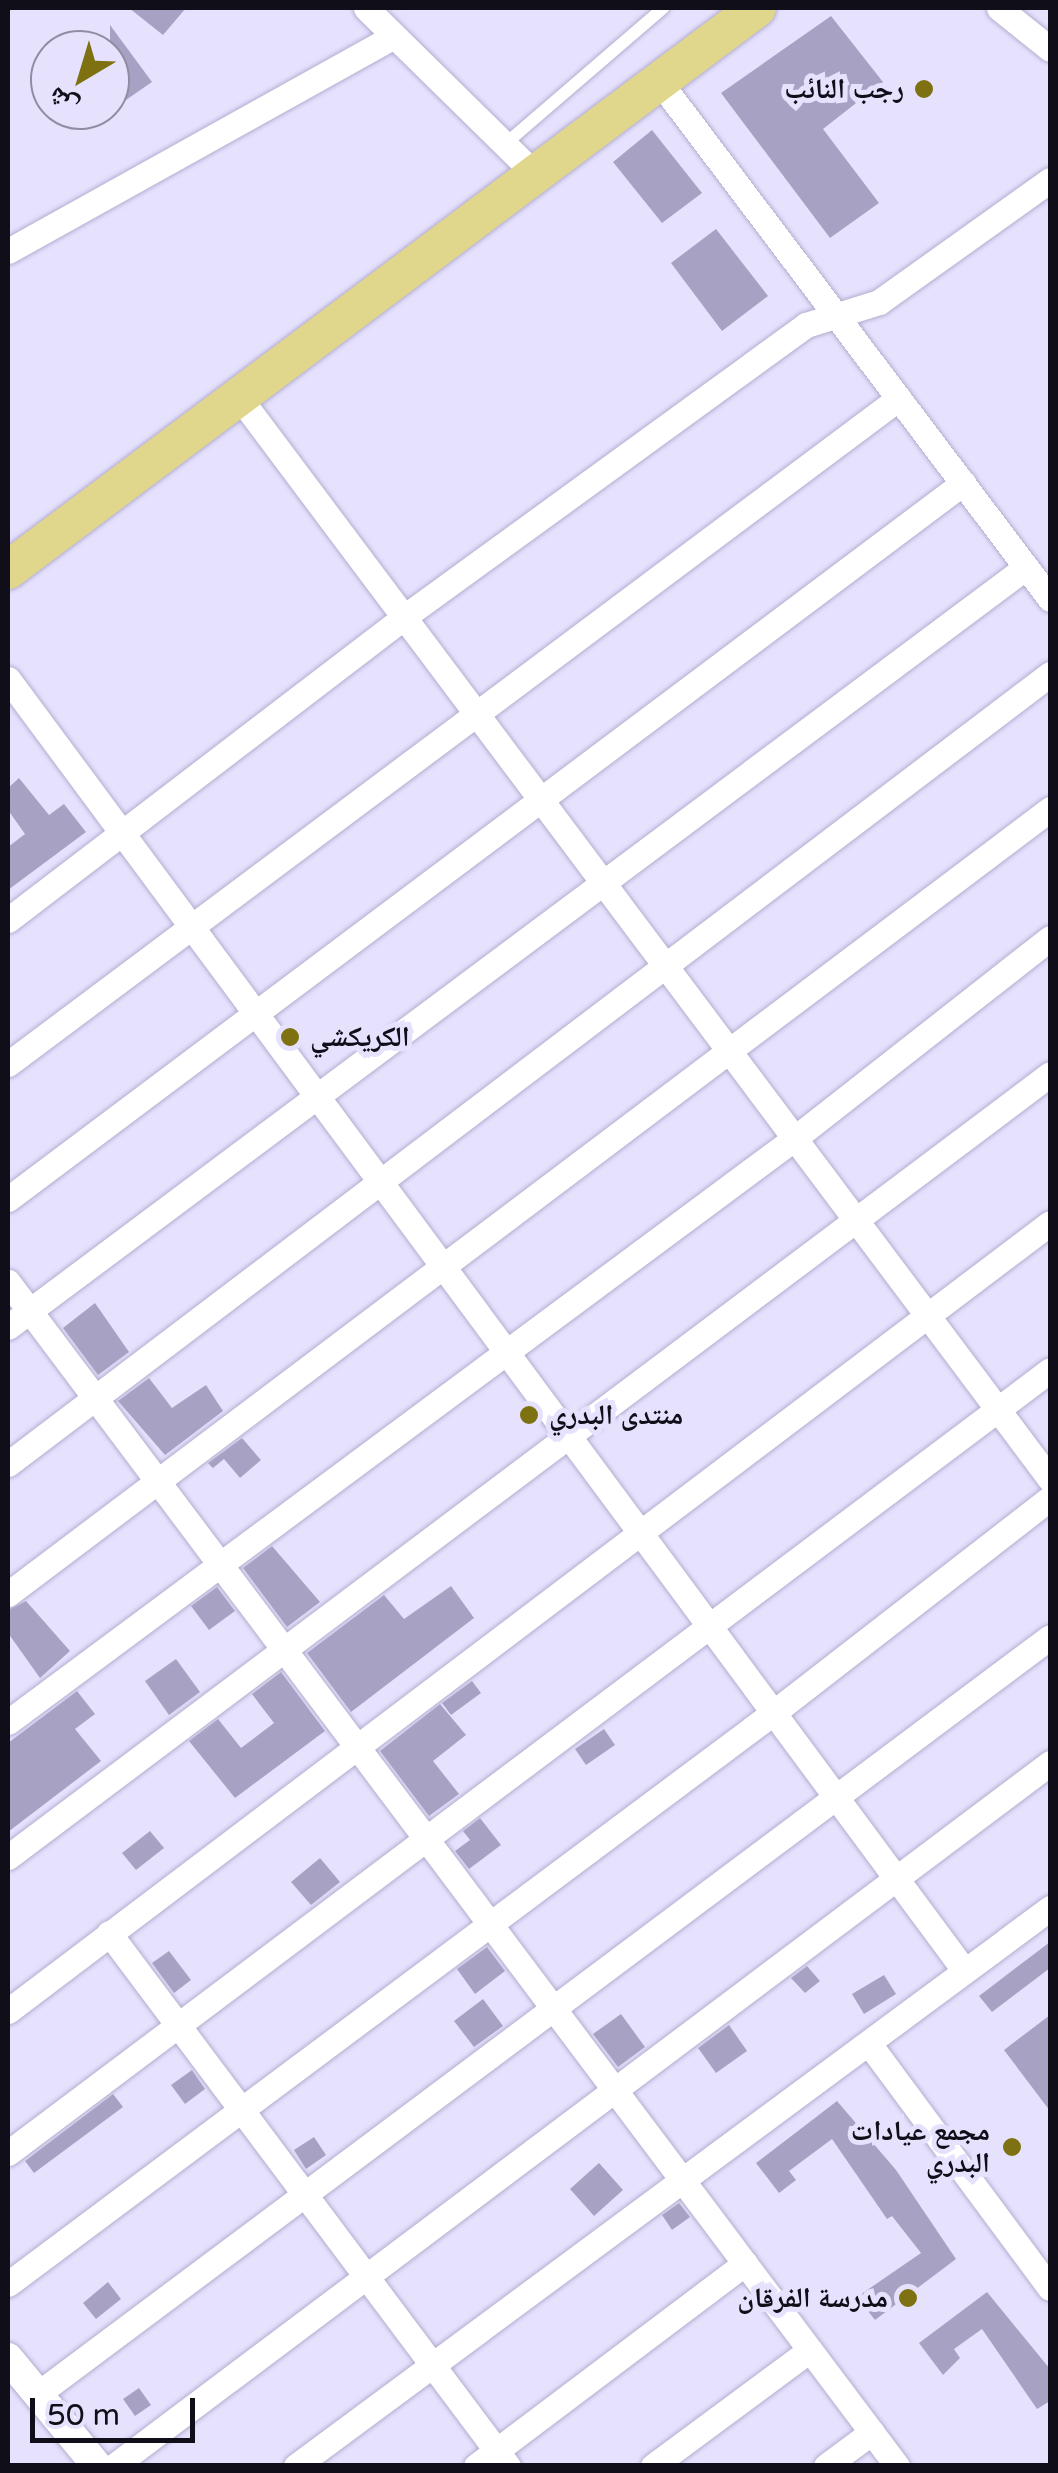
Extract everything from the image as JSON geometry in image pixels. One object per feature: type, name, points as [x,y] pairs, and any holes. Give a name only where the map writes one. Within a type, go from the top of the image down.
[{"type":"main road","points":[[8,570],[757,8]]},
{"type":"street","points":[[366,8],[391,38],[535,174]]},
{"type":"street","points":[[999,8],[1050,49]]},
{"type":"street","points":[[8,251],[391,38]]},
{"type":"street","points":[[659,81],[1050,600]]},
{"type":"street","points":[[8,920],[404,617],[806,325],[892,294],[1050,180]]},
{"type":"street","points":[[240,397],[1050,1478]]},
{"type":"street","points":[[8,1064],[899,398]]},
{"type":"street","points":[[8,1199],[962,483]]},
{"type":"street","points":[[8,1327],[1026,567]]},
{"type":"street","points":[[8,1464],[378,1179],[668,968],[1050,674]]},
{"type":"street","points":[[8,679],[964,1970]]},
{"type":"street","points":[[8,1594],[727,1047],[1050,809]]},
{"type":"street","points":[[8,1722],[218,1562],[795,1138],[1050,938]]},
{"type":"street","points":[[8,1857],[1050,1074]]},
{"type":"street","points":[[8,2011],[1050,1223]]},
{"type":"street","points":[[8,1282],[897,2466]]},
{"type":"street","points":[[8,2154],[428,1842],[1050,1370]]},
{"type":"street","points":[[8,2284],[773,1713],[1050,1498]]},
{"type":"street","points":[[39,2393],[1050,1637]]},
{"type":"street","points":[[114,2466],[617,2093],[1050,1763]]},
{"type":"street","points":[[296,2466],[870,2045],[1050,1908]]},
{"type":"street","points":[[109,1933],[432,2366],[493,2460],[745,2263]]},
{"type":"street","points":[[870,2045],[1050,2288]]},
{"type":"street","points":[[653,2466],[810,2350]]},
{"type":"street","points":[[8,2358],[97,2466]]},
{"type":"street","points":[[826,2466],[872,2432]]},
{"type":"lane","points":[[504,145],[663,8]]},
{"type":"building","points":[[129,8],[186,8],[163,35]]},
{"type":"building","points":[[831,16],[883,82],[823,129],[879,203],[830,238],[721,93]]},
{"type":"building","points":[[130,52],[152,82],[130,97]]},
{"type":"building","points":[[652,130],[702,193],[662,223],[613,162]]},
{"type":"building","points":[[716,229],[768,296],[722,331],[671,263]]},
{"type":"building","points":[[19,778],[49,815],[64,804],[86,832],[8,890],[8,847],[25,834],[8,810],[8,788]]},
{"type":"building","points":[[95,1303],[129,1352],[98,1375],[63,1328]]},
{"type":"building","points":[[149,1378],[172,1408],[206,1385],[223,1411],[165,1455],[118,1401]]},
{"type":"building","points":[[242,1438],[261,1460],[240,1478],[224,1459],[213,1468],[208,1463]]},
{"type":"building","points":[[272,1546],[320,1602],[287,1627],[243,1568]]},
{"type":"building","points":[[451,1586],[474,1618],[351,1712],[307,1653],[384,1595],[404,1619]]},
{"type":"building","points":[[217,1587],[235,1611],[209,1630],[191,1606]]},
{"type":"building","points":[[26,1601],[70,1651],[40,1678],[8,1633],[8,1610]]},
{"type":"building","points":[[176,1659],[200,1692],[169,1715],[145,1681]]},
{"type":"building","points":[[281,1672],[325,1731],[235,1798],[189,1741],[218,1719],[241,1748],[274,1723],[252,1694]]},
{"type":"building","points":[[472,1681],[481,1693],[451,1715],[442,1703]]},
{"type":"building","points":[[77,1691],[95,1714],[75,1729],[101,1761],[8,1832],[8,1743]]},
{"type":"building","points":[[440,1704],[466,1735],[433,1761],[459,1794],[429,1816],[380,1751]]},
{"type":"building","points":[[604,1729],[615,1745],[586,1765],[575,1749]]},
{"type":"building","points":[[480,1818],[501,1845],[469,1869],[455,1851],[470,1840],[463,1831]]},
{"type":"building","points":[[150,1831],[164,1848],[136,1870],[122,1853]]},
{"type":"building","points":[[320,1858],[340,1882],[311,1905],[291,1882]]},
{"type":"building","points":[[1050,1942],[1050,1968],[992,2012],[979,1996]]},
{"type":"building","points":[[487,1947],[505,1971],[475,1994],[457,1969]]},
{"type":"building","points":[[169,1951],[191,1980],[174,1993],[152,1963]]},
{"type":"building","points":[[807,1966],[820,1981],[805,1993],[791,1978]]},
{"type":"building","points":[[884,1975],[896,1994],[864,2014],[852,1994]]},
{"type":"building","points":[[483,1999],[503,2026],[474,2047],[454,2021]]},
{"type":"building","points":[[621,2014],[645,2047],[618,2067],[593,2034]]},
{"type":"building","points":[[1050,2015],[1050,2111],[1004,2050]]},
{"type":"building","points":[[729,2025],[747,2051],[716,2073],[698,2048]]},
{"type":"building","points":[[192,2070],[205,2089],[185,2104],[171,2085]]},
{"type":"building","points":[[113,2094],[123,2107],[34,2173],[25,2161]]},
{"type":"building","points":[[837,2101],[896,2170],[956,2259],[875,2320],[857,2297],[921,2253],[892,2216],[887,2219],[832,2139],[789,2171],[796,2180],[779,2193],[756,2163]]},
{"type":"building","points":[[314,2137],[326,2155],[306,2169],[294,2150]]},
{"type":"building","points":[[599,2163],[623,2190],[594,2216],[570,2189]]},
{"type":"building","points":[[679,2203],[690,2217],[672,2230],[662,2215]]},
{"type":"building","points":[[108,2282],[121,2299],[96,2319],[83,2303]]},
{"type":"building","points":[[987,2292],[1050,2369],[1050,2401],[1037,2409],[982,2329],[954,2349],[960,2358],[943,2375],[919,2343]]},
{"type":"building","points":[[139,2388],[151,2405],[135,2416],[123,2399]]},
{"type":"place","name":"رجب النائب","points":[[924,89]]},
{"type":"place","name":"الكريكشي","points":[[290,1037]]},
{"type":"place","name":"منتدى البدري","points":[[529,1415]]},
{"type":"place","name":"مجمع عيادات البدري","points":[[1012,2147]]},
{"type":"place","name":"مدرسة الفرقان","points":[[908,2298]]}]
